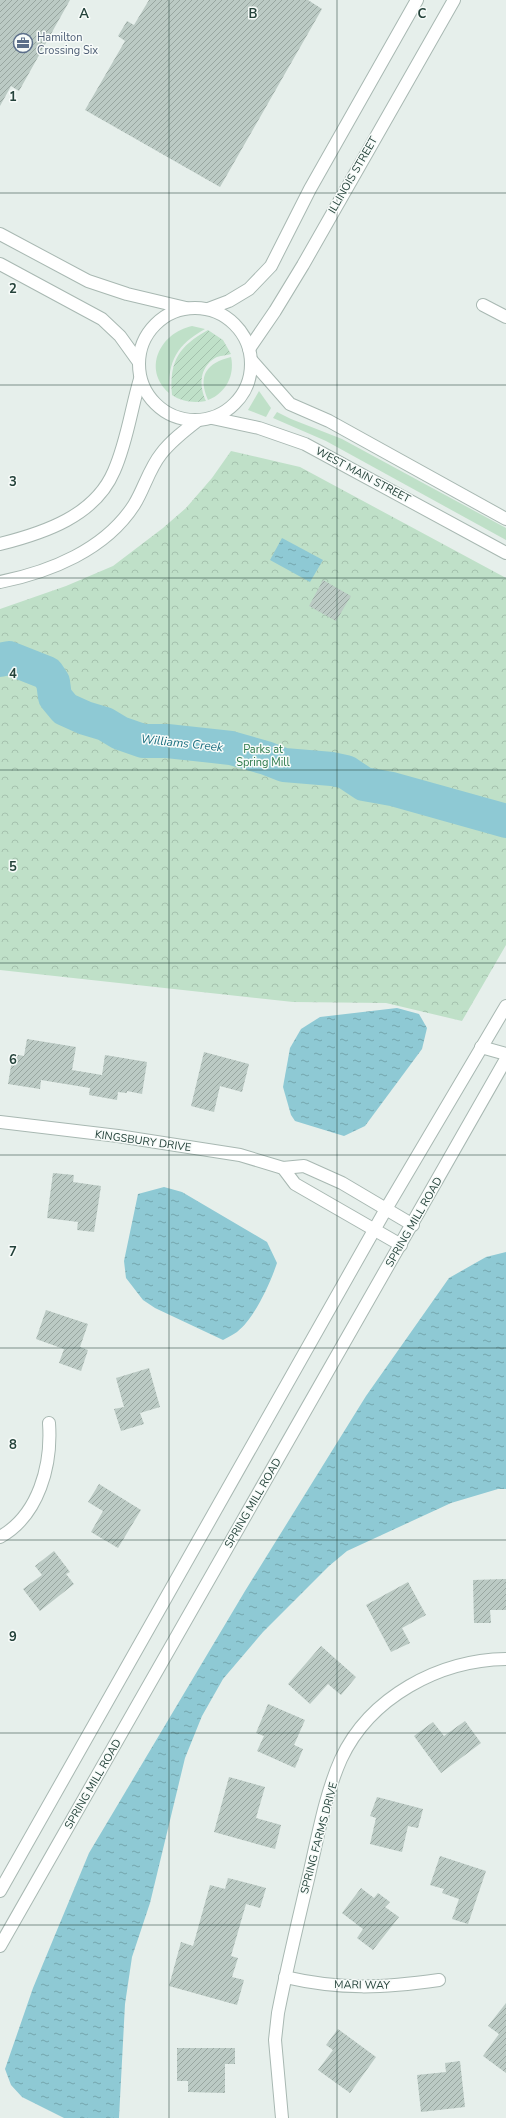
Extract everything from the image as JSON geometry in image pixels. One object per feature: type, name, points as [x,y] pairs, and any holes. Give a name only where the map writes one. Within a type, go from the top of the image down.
[{"type":"street","points":[[208,309],[229,301],[249,289],[271,266],[310,189],[417,0]]},
{"type":"street","name":"ILLINOIS STREET","points":[[249,348],[291,284],[454,0]]},
{"type":"street","points":[[0,234],[88,281],[127,294],[188,308],[208,309],[234,323],[246,339],[249,348],[252,361],[251,374],[242,396],[235,404],[212,418],[197,421],[182,419],[162,410],[146,392],[140,380],[138,361],[140,350],[152,329],[163,318],[174,312],[188,308]]},
{"type":"street","points":[[0,264],[102,319],[120,336],[138,361]]},
{"type":"street","points":[[482,305],[506,317]]},
{"type":"street","points":[[252,361],[290,404],[335,423],[505,517]]},
{"type":"street","points":[[0,544],[66,520],[84,511],[98,498],[107,485],[118,461],[140,380]]},
{"type":"street","name":"WEST MAIN STREET","points":[[212,418],[259,428],[305,444],[506,553]]},
{"type":"street","points":[[0,582],[48,569],[85,551],[102,540],[119,524],[133,506],[160,454],[175,439],[197,421]]},
{"type":"street","points":[[0,1891],[386,1209],[506,1006]]},
{"type":"street","points":[[481,1047],[506,1054]]},
{"type":"street","name":"SPRING MILL ROAD","points":[[0,1946],[506,1059]]},
{"type":"street","name":"KINGSBURY DRIVE","points":[[0,1122],[118,1136],[240,1155],[283,1168],[304,1166],[342,1183],[413,1224]]},
{"type":"street","points":[[283,1168],[295,1184],[401,1245]]},
{"type":"street","points":[[0,1537],[20,1520],[35,1501],[44,1477],[51,1442],[50,1423]]},
{"type":"street","name":"SPRING FARMS DRIVE","points":[[282,2118],[275,2040],[285,1978],[326,1801],[342,1758],[354,1738],[373,1714],[403,1689],[443,1670],[491,1659],[506,1659]]},
{"type":"street","name":"MARI WAY","points":[[285,1978],[315,1984],[357,1988],[381,1987],[439,1980]]},
{"type":"green space","points":[[192,326],[205,329],[187,341],[176,355],[170,371],[169,393],[161,384],[157,373],[156,363],[158,353],[171,336]]},
{"type":"green space","points":[[208,330],[223,340],[231,354],[215,358],[203,372],[202,389],[206,401],[184,401],[172,395],[171,383],[174,364],[183,349],[190,342]]},
{"type":"green space","points":[[231,357],[232,370],[228,383],[220,393],[208,400],[204,384],[206,371],[216,363]]},
{"type":"green space","points":[[259,391],[271,408],[266,417],[248,410]]},
{"type":"green space","points":[[277,412],[342,439],[506,528],[506,540],[326,441],[273,418]]},
{"type":"green space","name":"Parks at Spring Mill","points":[[231,451],[300,467],[506,578],[506,945],[462,1021],[386,1003],[293,1002],[0,970],[0,609],[66,586],[113,566],[163,528],[186,508],[212,478]]},
{"type":"water","points":[[282,538],[323,560],[310,582],[270,560]]},
{"type":"water","points":[[397,1008],[419,1014],[427,1028],[422,1049],[365,1126],[344,1136],[295,1121],[291,1115],[283,1087],[290,1048],[301,1029],[320,1017]]},
{"type":"water","points":[[164,1187],[182,1192],[267,1242],[277,1263],[266,1291],[249,1319],[237,1332],[223,1340],[155,1308],[143,1300],[126,1278],[124,1261],[138,1194]]},
{"type":"water","points":[[506,1252],[506,1489],[498,1489],[451,1503],[347,1551],[329,1566],[263,1632],[223,1679],[202,1716],[185,1758],[150,1903],[132,1957],[125,2004],[119,2118],[64,2118],[22,2097],[11,2085],[5,2069],[33,1988],[89,1853],[245,1591],[366,1396],[449,1278],[486,1257]]},
{"type":"building","name":"Hamilton Crossing Six","points":[[0,0],[70,0],[19,91],[11,86],[0,106]]},
{"type":"building","points":[[149,0],[308,0],[322,9],[220,187],[85,110],[125,41],[118,36],[127,21],[134,25]]},
{"type":"building","points":[[323,580],[351,596],[336,621],[309,606]]},
{"type":"building","points":[[27,1039],[76,1047],[72,1070],[102,1075],[105,1055],[147,1062],[142,1094],[127,1091],[127,1093],[118,1092],[117,1100],[89,1095],[90,1088],[41,1080],[40,1089],[8,1084],[13,1054],[24,1056]]},
{"type":"building","points":[[204,1052],[249,1064],[242,1092],[220,1086],[214,1112],[191,1106]]},
{"type":"building","points":[[53,1173],[74,1175],[73,1182],[101,1186],[94,1232],[77,1230],[78,1222],[47,1218]]},
{"type":"building","points":[[46,1310],[88,1324],[80,1347],[88,1350],[81,1371],[59,1363],[64,1349],[36,1339]]},
{"type":"building","points":[[149,1368],[160,1407],[140,1413],[144,1424],[121,1431],[114,1409],[124,1407],[116,1378]]},
{"type":"building","points":[[99,1484],[141,1510],[118,1548],[91,1532],[103,1511],[88,1502]]},
{"type":"building","points":[[54,1551],[70,1572],[66,1574],[74,1584],[40,1611],[23,1589],[42,1575],[35,1566]]},
{"type":"building","points":[[506,1579],[506,1610],[490,1610],[491,1623],[474,1623],[473,1580]]},
{"type":"building","points":[[408,1582],[426,1615],[402,1628],[410,1643],[391,1652],[366,1605]]},
{"type":"building","points":[[321,1646],[356,1677],[341,1695],[328,1684],[310,1704],[288,1684]]},
{"type":"building","points":[[268,1704],[305,1720],[294,1745],[303,1749],[295,1768],[257,1751],[264,1736],[256,1733]]},
{"type":"building","points":[[465,1721],[481,1743],[441,1773],[414,1736],[433,1722],[444,1736]]},
{"type":"building","points":[[229,1777],[265,1787],[256,1818],[281,1825],[275,1849],[214,1832]]},
{"type":"building","points":[[377,1797],[423,1809],[418,1828],[408,1826],[402,1852],[370,1844],[376,1818],[370,1816]]},
{"type":"building","points":[[440,1856],[486,1871],[468,1924],[452,1919],[459,1899],[442,1893],[444,1889],[430,1885]]},
{"type":"building","points":[[228,1878],[266,1888],[260,1908],[246,1904],[231,1956],[238,1958],[232,1977],[244,1980],[237,2005],[169,1986],[181,1942],[193,1946],[210,1885],[225,1889]]},
{"type":"building","points":[[361,1888],[374,1898],[378,1893],[390,1902],[385,1907],[399,1917],[373,1950],[357,1938],[363,1929],[342,1913]]},
{"type":"building","points":[[506,2003],[506,2073],[483,2056],[499,2034],[488,2026]]},
{"type":"building","points":[[338,2029],[376,2057],[350,2093],[318,2070],[333,2050],[326,2045]]},
{"type":"building","points":[[177,2048],[235,2048],[235,2064],[225,2064],[225,2093],[188,2092],[188,2081],[177,2081]]},
{"type":"building","points":[[460,2061],[465,2107],[421,2112],[417,2075],[446,2072],[445,2063]]},
{"type":"waterway","name":"Williams Creek","points":[[0,660],[9,658],[47,673],[53,682],[55,697],[65,709],[85,718],[105,724],[120,733],[143,741],[167,741],[231,748],[284,765],[332,769],[346,772],[364,784],[392,789],[506,821]]},
{"type":"place","name":"Hamilton Crossing Six","points":[[23,43]]}]
